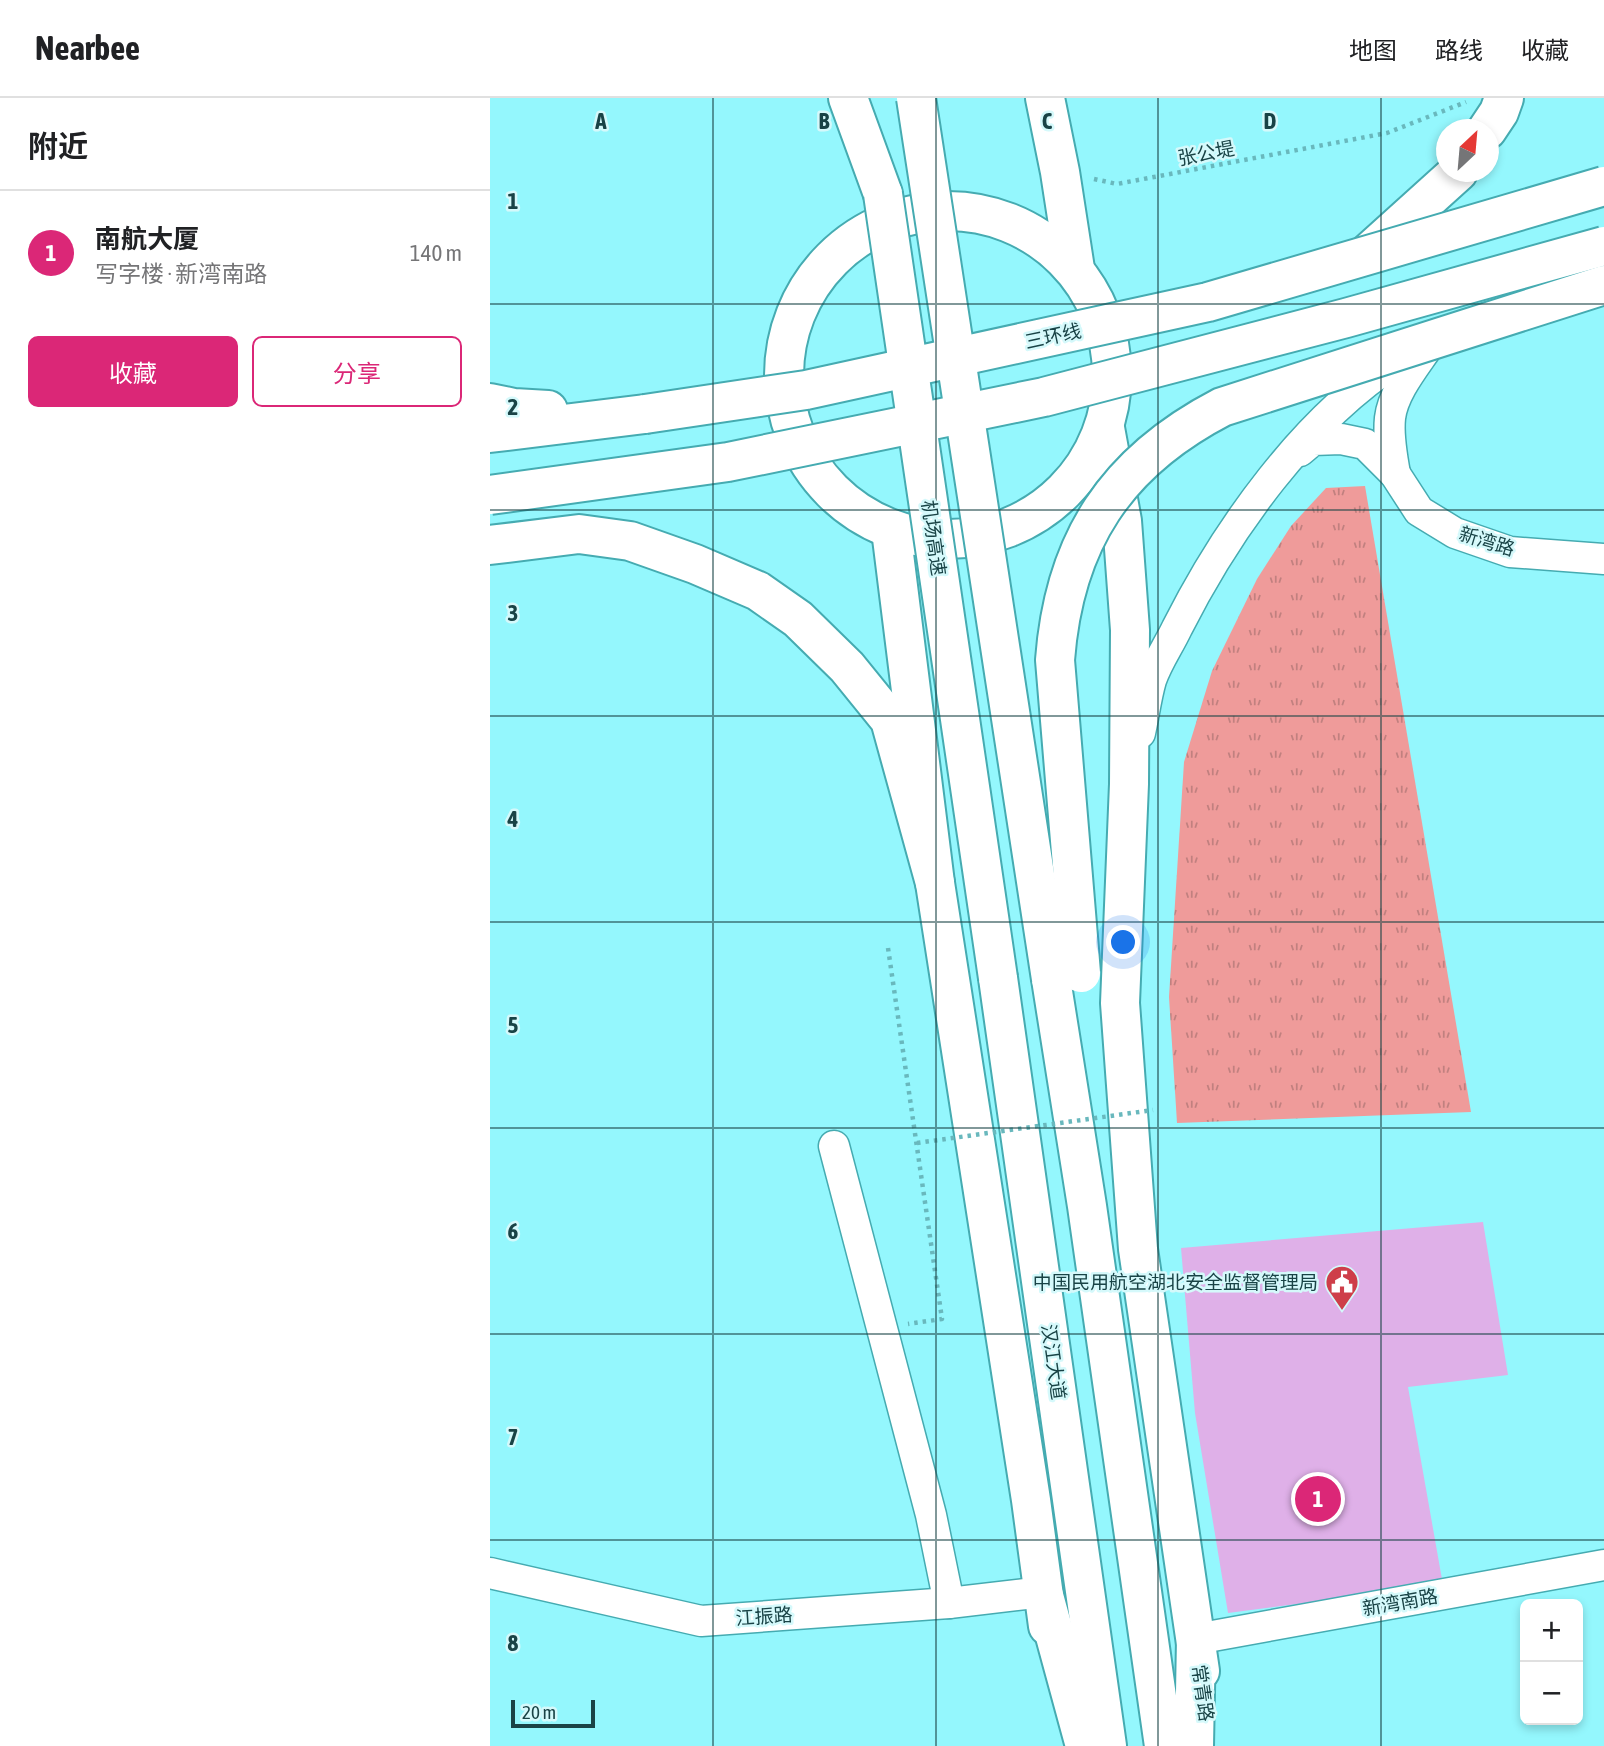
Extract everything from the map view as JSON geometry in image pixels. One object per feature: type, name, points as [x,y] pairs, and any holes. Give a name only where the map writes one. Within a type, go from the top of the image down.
[{"type":"main road","points":[[848,98],[883,194]]},
{"type":"main road","name":"机场高速","points":[[872,98],[883,194],[998,978]]},
{"type":"main road","points":[[916,98],[1066,976]]},
{"type":"main road","points":[[929,170],[934,98]]},
{"type":"main road","points":[[1045,98],[1075,269]]},
{"type":"main road","points":[[1494,119],[1504,98]]},
{"type":"main road","points":[[1035,234],[1060,172]]},
{"type":"main road","points":[[1366,255],[1447,182]]},
{"type":"main road","name":"三环线","points":[[490,433],[806,390],[1195,305],[1604,186]]},
{"type":"main road","points":[[939,209],[989,215],[1035,234],[1075,269],[1104,317],[1114,372],[1105,428],[1079,477],[1037,514],[991,535],[941,540],[891,530],[847,506],[812,470],[790,425],[782,375],[789,325],[811,280],[846,244],[890,219],[939,209]]},
{"type":"main road","points":[[1552,261],[1604,227]]},
{"type":"main road","points":[[490,495],[728,462],[1044,397],[1346,318],[1604,246]]},
{"type":"main road","points":[[1164,1746],[1087,1206],[1066,976],[1055,660],[1057,626],[1064,592],[1075,559],[1106,502],[1146,457],[1195,421],[1222,407],[1604,285]]},
{"type":"main road","points":[[490,403],[514,408],[645,414]]},
{"type":"main road","points":[[1105,428],[1122,522],[1130,631],[1129,784],[1120,1003],[1138,1249],[1196,1639],[1194,1746]]},
{"type":"main road","points":[[891,530],[935,883],[1031,1500],[1066,1746]]},
{"type":"main road","points":[[490,545],[579,534],[630,541],[695,564],[758,591],[798,619],[847,667],[890,720],[935,883]]},
{"type":"main road","name":"汉江大道","points":[[998,978],[1107,1746]]},
{"type":"main road","points":[[1042,1592],[1085,1746]]},
{"type":"main road","name":"常青路","points":[[1196,1639],[1211,1746]]},
{"type":"street","points":[[1129,784],[1152,679],[1189,605],[1224,546],[1283,464],[1345,398],[1380,371],[1433,337],[1507,300],[1604,267]]},
{"type":"street","points":[[1395,474],[1390,415],[1402,387],[1433,337]]},
{"type":"street","points":[[1283,464],[1313,440],[1341,439],[1365,444],[1395,474]]},
{"type":"street","name":"新湾路","points":[[1395,474],[1419,511],[1455,533],[1510,552],[1604,559]]},
{"type":"street","points":[[834,1146],[931,1515],[949,1603]]},
{"type":"street","name":"新湾南路","points":[[1196,1639],[1604,1565]]},
{"type":"street","name":"江振路","points":[[490,1573],[701,1621],[949,1603],[1042,1592]]},
{"type":"path","name":"张公堤","points":[[1060,172],[1117,184],[1387,132],[1476,98]]},
{"type":"path","points":[[882,1328],[942,1319],[888,948]]},
{"type":"path","points":[[917,1143],[1153,1110]]},
{"type":"green space","points":[[1365,486],[1471,1112],[1177,1123],[1169,997],[1184,762],[1212,671],[1257,579],[1291,526],[1326,488]]},
{"type":"building","points":[[1483,1222],[1508,1375],[1408,1387],[1443,1585],[1228,1613],[1195,1413],[1181,1248]]},
{"type":"place","name":"中国民用航空湖北安全监督管理局","points":[[1342,1312]]},
{"type":"place","name":"南航大厦","points":[[1318,1499]]}]
